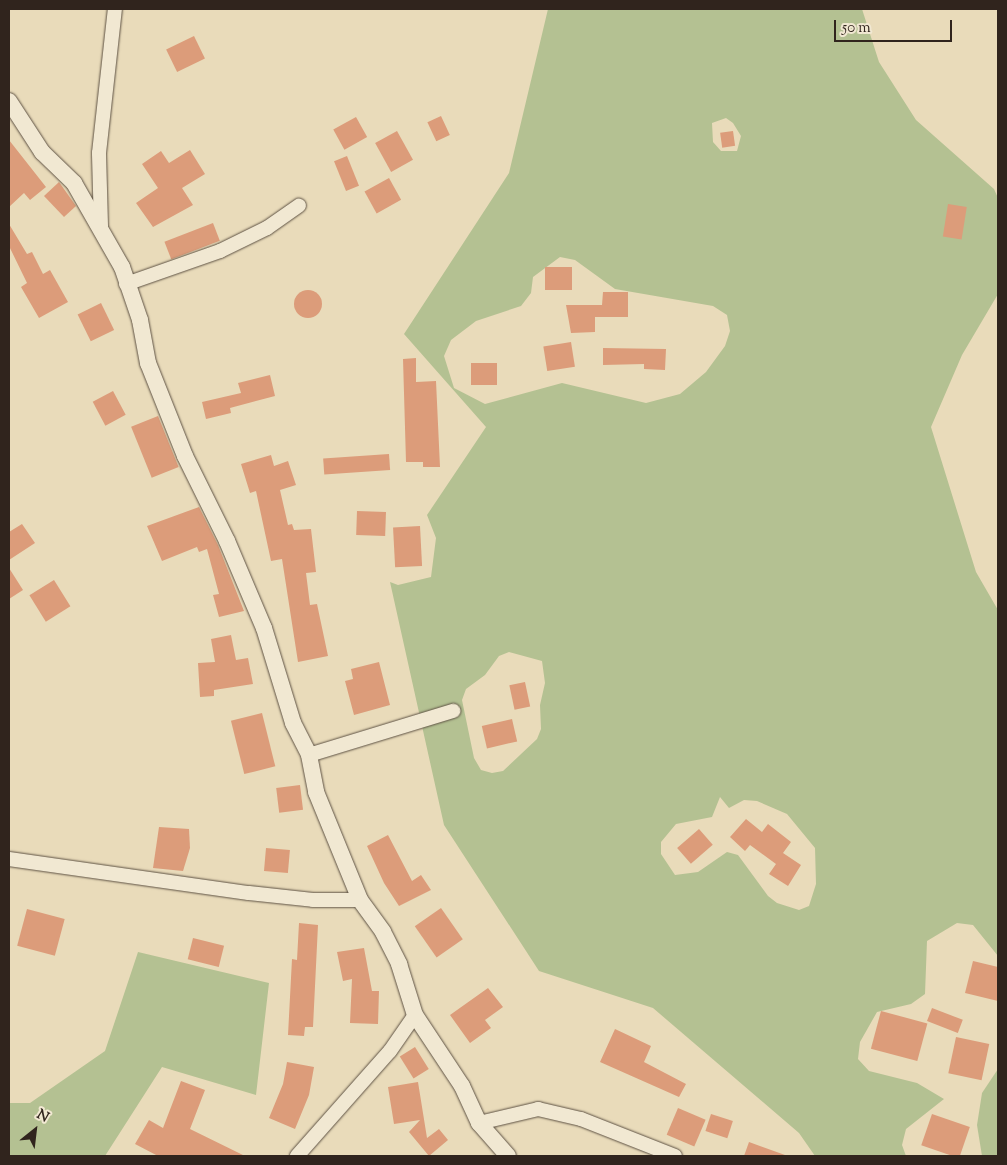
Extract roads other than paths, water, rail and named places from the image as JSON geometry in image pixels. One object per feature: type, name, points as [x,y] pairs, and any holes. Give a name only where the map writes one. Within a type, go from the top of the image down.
[{"type":"street","points":[[101,226],[99,152],[116,9]]},
{"type":"street","points":[[9,101],[42,152],[74,183],[101,226],[122,267],[126,284],[140,320],[148,363],[185,456],[227,541],[264,628],[293,723],[309,756],[316,792],[360,900],[383,932],[399,964],[415,1015],[462,1086],[479,1123],[508,1156]]},
{"type":"street","points":[[126,284],[220,251],[267,228],[299,206]]},
{"type":"street","points":[[309,756],[453,711]]},
{"type":"street","points":[[9,859],[249,893],[312,900],[360,900]]},
{"type":"street","points":[[297,1156],[390,1051],[415,1015]]},
{"type":"street","points":[[479,1123],[538,1110],[581,1119],[675,1156]]}]
